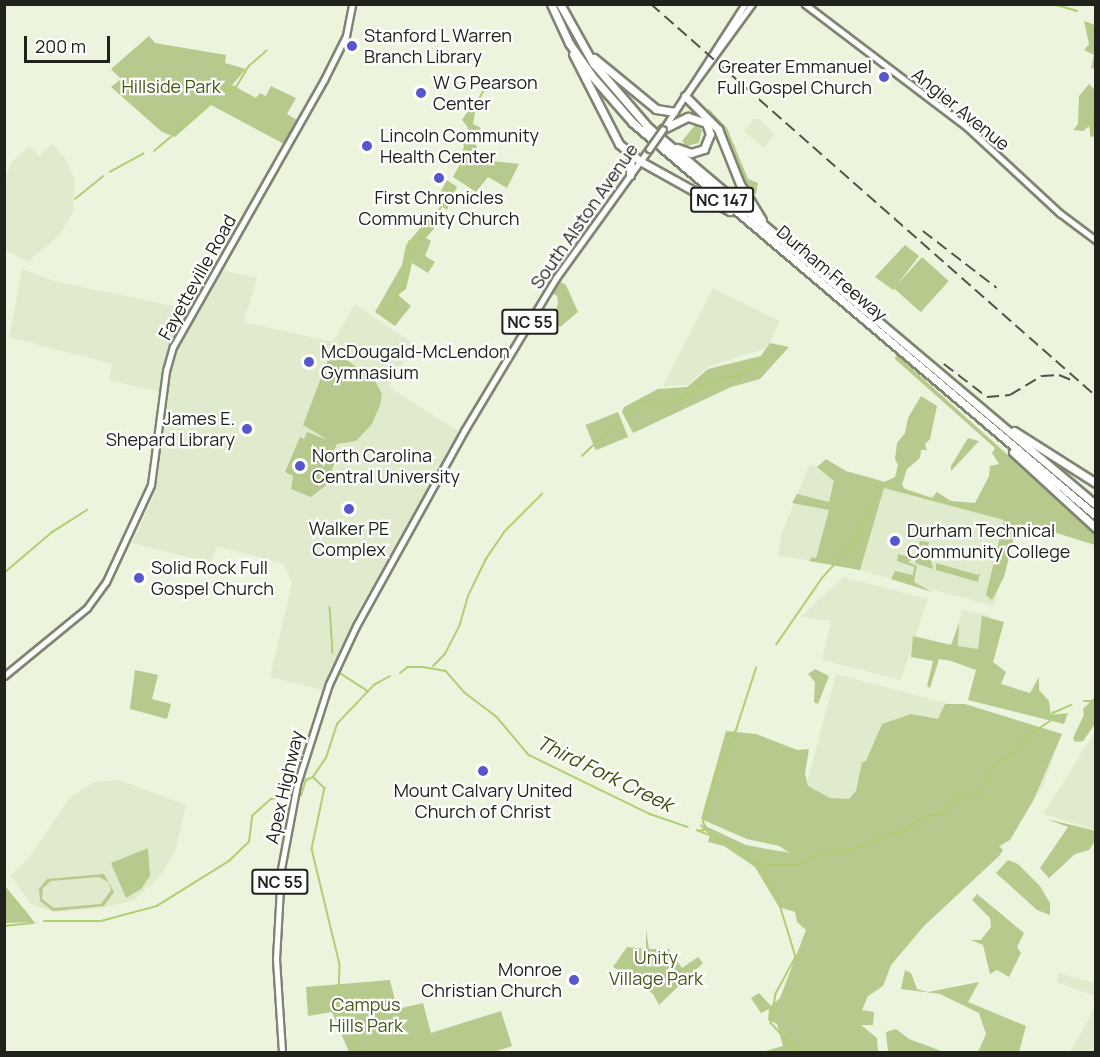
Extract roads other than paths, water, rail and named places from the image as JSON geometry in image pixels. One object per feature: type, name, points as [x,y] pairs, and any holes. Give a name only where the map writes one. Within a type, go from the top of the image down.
[{"type":"highway","name":"Durham Freeway","points":[[550,4],[568,43],[626,116],[753,227],[973,401],[1095,505]]},
{"type":"highway","name":"Durham Freeway","points":[[560,4],[576,35],[620,98],[665,141],[769,229],[892,339]]},
{"type":"highway","points":[[576,35],[617,81],[656,109],[674,112]]},
{"type":"highway","points":[[568,43],[612,135],[629,153],[753,227]]},
{"type":"highway","points":[[686,95],[718,129],[743,190],[769,229]]},
{"type":"highway","points":[[663,129],[679,119],[692,117],[705,122],[710,134],[706,147],[695,153],[665,141]]},
{"type":"highway","points":[[629,153],[633,161],[630,175]]},
{"type":"highway","name":"Durham Freeway","points":[[904,348],[961,402],[1095,516]]},
{"type":"highway","points":[[973,401],[1095,483]]},
{"type":"highway","points":[[961,402],[1095,528]]},
{"type":"main road","name":"Fayetteville Road","points":[[4,676],[87,608],[106,582],[152,485],[166,371],[173,347],[328,73],[346,36],[352,4]]},
{"type":"main road","name":"NC 55","points":[[686,95],[745,4]]},
{"type":"main road","name":"South Alston Avenue","points":[[381,579],[556,278],[752,4]]},
{"type":"main road","name":"Angier Avenue","points":[[804,4],[971,130],[1060,213],[1095,240]]},
{"type":"main road","name":"Apex Highway","points":[[282,1053],[277,920],[293,800],[326,693],[381,579]]},
{"type":"waterway","points":[[1053,4],[1077,11]]},
{"type":"waterway","points":[[1087,23],[1094,32],[1096,53]]},
{"type":"waterway","points":[[154,151],[208,106],[216,91],[235,89],[249,66],[266,51]]},
{"type":"waterway","points":[[478,101],[486,86]]},
{"type":"waterway","points":[[1091,136],[1096,89]]},
{"type":"waterway","points":[[458,176],[474,108]]},
{"type":"waterway","points":[[110,172],[143,154]]},
{"type":"waterway","points":[[75,199],[103,176]]},
{"type":"waterway","points":[[436,215],[454,186]]},
{"type":"waterway","points":[[387,317],[409,272],[409,242],[421,239],[431,222]]},
{"type":"waterway","points":[[626,414],[646,401],[656,405],[682,398],[704,384],[738,375],[765,360]]},
{"type":"waterway","points":[[582,456],[619,421]]},
{"type":"waterway","points":[[433,666],[445,654],[460,624],[468,596],[486,559],[504,532],[542,494]]},
{"type":"waterway","points":[[776,645],[822,578],[855,542],[875,498]]},
{"type":"waterway","points":[[4,573],[51,533],[87,510]]},
{"type":"waterway","points":[[330,607],[333,653]]},
{"type":"waterway","name":"Third Fork Creek","points":[[400,673],[408,667],[446,671],[464,692],[497,717],[529,755],[650,814],[688,827]]},
{"type":"waterway","points":[[699,831],[707,829],[703,822],[715,776],[736,730],[756,668]]},
{"type":"waterway","points":[[340,673],[368,691]]},
{"type":"waterway","name":"Third Fork Creek","points":[[301,796],[306,780],[313,777],[326,758],[337,724],[374,685],[390,676]]},
{"type":"waterway","name":"Third Fork Creek","points":[[1084,701],[1096,701]]},
{"type":"waterway","name":"Third Fork Creek","points":[[697,830],[727,842],[761,865],[799,865],[820,854],[846,851],[908,829],[921,818],[942,813],[958,797],[978,795],[993,765],[1017,751],[1019,742],[1050,721],[1053,713],[1071,705]]},
{"type":"waterway","points":[[313,777],[325,788],[312,849],[340,965],[339,995],[350,1016],[355,1045],[362,1052]]},
{"type":"waterway","name":"Third Fork Creek","points":[[44,921],[101,921],[157,906],[229,861],[249,842],[252,816],[271,799],[287,797]]},
{"type":"waterway","points":[[759,864],[777,895],[796,957],[776,994],[771,1023],[798,1052]]},
{"type":"waterway","name":"Third Fork Creek","points":[[4,926],[34,923]]},
{"type":"railway","points":[[651,4],[1096,396]]},
{"type":"railway","points":[[923,231],[997,288]]},
{"type":"railway","points":[[944,364],[987,397],[1010,395],[1042,376],[1059,375],[1074,381]]},
{"type":"place","name":"Stanford L Warren Branch Library","points":[[352,46]]},
{"type":"place","name":"Greater Emmanuel Full Gospel Church","points":[[884,77]]},
{"type":"place","name":"W G Pearson Center","points":[[421,93]]},
{"type":"place","name":"Lincoln Community Health Center","points":[[367,146]]},
{"type":"place","name":"First Chronicles Community Church","points":[[439,178]]},
{"type":"place","name":"McDougald-McLendon Gymnasium","points":[[309,362]]},
{"type":"place","name":"James E. Shepard Library","points":[[247,429]]},
{"type":"place","name":"North Carolina Central University","points":[[300,466]]},
{"type":"place","name":"Walker PE Complex","points":[[349,509]]},
{"type":"place","name":"Durham Technical Community College","points":[[895,541]]},
{"type":"place","name":"Solid Rock Full Gospel Church","points":[[139,578]]},
{"type":"place","name":"Mount Calvary United Church of Christ","points":[[483,771]]},
{"type":"place","name":"Monroe Christian Church","points":[[574,980]]},
{"type":"park label","name":"Hillside Park","points":[[171,86]]},
{"type":"park label","name":"Unity Village Park","points":[[656,968]]},
{"type":"park label","name":"Campus Hills Park","points":[[366,1015]]}]
